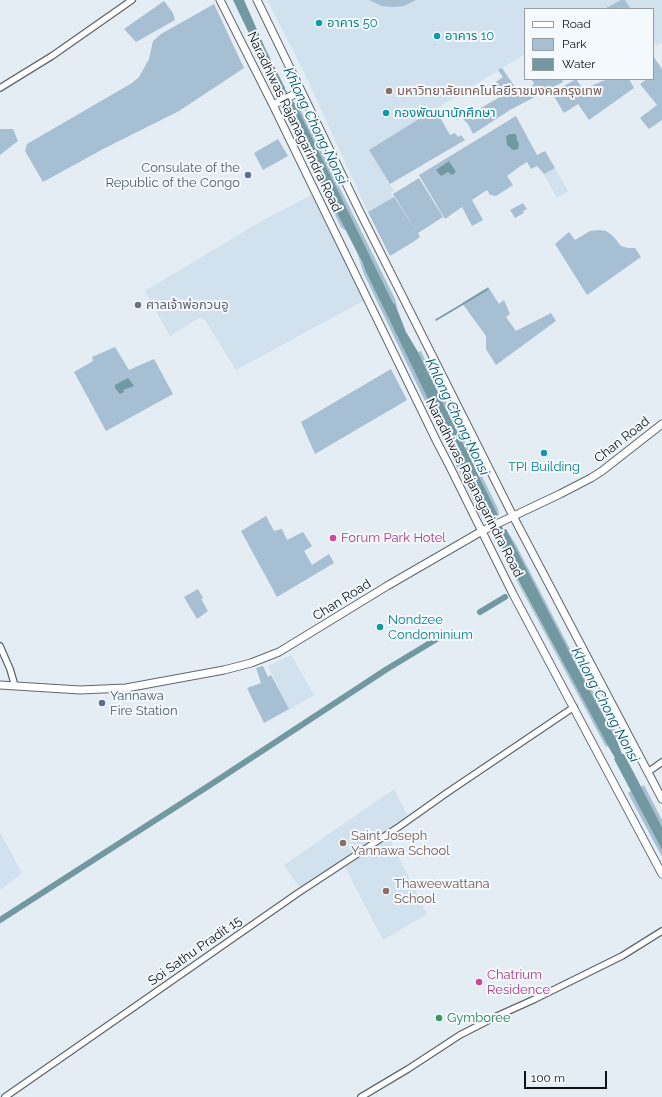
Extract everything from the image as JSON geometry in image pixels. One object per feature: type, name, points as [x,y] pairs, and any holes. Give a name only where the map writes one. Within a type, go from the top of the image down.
[{"type":"main road","name":"Naradhiwas Rajanagarindra Road","points":[[220,0],[273,104],[436,442],[485,529],[513,594],[574,707],[628,813],[662,874]]},
{"type":"main road","name":"Naradhiwas Rajanagarindra Road","points":[[257,0],[510,518],[662,800]]},
{"type":"main road","points":[[273,104],[302,91]]},
{"type":"main road","name":"Chan Road","points":[[0,685],[80,690],[110,690],[161,683],[251,663],[287,648],[387,586],[485,529],[591,478],[662,424]]},
{"type":"street","points":[[0,88],[52,56],[132,0]]},
{"type":"street","points":[[0,646],[10,669],[15,686]]},
{"type":"street","name":"Soi Sathu Pradit 15","points":[[5,1097],[298,893],[400,826],[574,707]]},
{"type":"street","points":[[648,772],[662,762]]},
{"type":"street","points":[[361,1097],[465,1033],[622,956],[662,931]]},
{"type":"shaded area","name":"มหาวิทยาลัยเทคโนโลยีราชมงคลกรุงเทพ","points":[[267,0],[621,0],[606,8],[524,8],[524,55],[369,150],[394,191],[391,193],[394,197],[368,212],[304,72]]},
{"type":"shaded area","points":[[625,0],[662,0],[662,43],[656,46],[654,43],[654,8],[630,8]]},
{"type":"shaded area","points":[[545,151],[568,191],[557,198],[534,157]]},
{"type":"shaded area","points":[[313,194],[365,300],[236,370],[205,320],[199,318],[170,336],[145,291],[265,219]]},
{"type":"shaded area","points":[[291,655],[314,695],[289,710],[268,666]]},
{"type":"shaded area","name":"Saint Joseph Yannawa School","points":[[394,789],[408,817],[301,890],[284,865]]},
{"type":"shaded area","points":[[0,832],[22,873],[0,890]]},
{"type":"shaded area","name":"Thaweewattana School","points":[[389,838],[427,914],[383,940],[345,867]]},
{"type":"green space","points":[[369,0],[416,0],[404,6],[393,7],[382,6]]},
{"type":"green space","points":[[621,0],[625,0],[630,8],[606,8]]},
{"type":"green space","points":[[164,1],[173,13],[175,20],[136,42],[124,29]]},
{"type":"green space","points":[[214,4],[244,68],[179,111],[105,148],[43,182],[25,151],[27,144],[132,83],[139,77],[149,59],[153,41],[161,34]]},
{"type":"green space","points":[[257,51],[277,92],[274,92],[254,52]]},
{"type":"green space","points":[[654,57],[662,69],[662,120],[649,129],[640,118],[657,105],[640,84],[646,80],[654,80]]},
{"type":"green space","points":[[502,68],[519,93],[533,85],[534,83],[532,80],[562,80],[563,82],[510,110],[473,134],[468,124],[461,117],[457,120],[451,111],[458,106],[473,120],[480,117],[479,109],[500,97],[502,93],[496,82],[503,77],[498,70]]},
{"type":"green space","points":[[574,80],[577,80],[584,91],[605,80],[630,80],[634,88],[589,120],[578,104],[564,113],[552,93]]},
{"type":"green space","points":[[299,106],[395,299],[398,310],[393,303],[297,107]]},
{"type":"green space","points":[[435,109],[450,135],[455,133],[458,137],[461,135],[465,140],[390,184],[369,150]]},
{"type":"green space","points":[[516,116],[537,155],[545,151],[555,168],[544,174],[537,166],[531,169],[527,162],[519,167],[507,176],[513,185],[496,196],[490,195],[487,190],[472,200],[483,220],[472,226],[462,207],[445,219],[419,175]]},
{"type":"green space","points":[[0,129],[13,129],[18,141],[0,155]]},
{"type":"green space","points":[[278,139],[288,156],[263,170],[254,153]]},
{"type":"green space","points":[[317,169],[321,182],[346,231],[341,227],[319,181]]},
{"type":"green space","points":[[419,178],[443,217],[418,233],[420,237],[390,256],[368,212],[394,197],[417,232],[393,194]]},
{"type":"green space","points":[[523,203],[527,209],[523,211],[524,213],[515,218],[510,210]]},
{"type":"green space","points":[[590,231],[606,231],[613,236],[621,246],[635,248],[641,257],[587,295],[555,244],[569,232],[575,240]]},
{"type":"green space","points":[[357,253],[486,517],[481,516],[447,447],[364,274]]},
{"type":"green space","points":[[488,287],[499,304],[504,300],[510,314],[506,317],[516,331],[551,313],[556,321],[496,365],[486,349],[486,336],[462,303]]},
{"type":"green space","points":[[115,347],[129,370],[154,359],[173,394],[106,431],[74,372],[93,361],[92,357]]},
{"type":"green space","points":[[421,351],[498,509],[499,515],[418,352]]},
{"type":"green space","points":[[391,369],[407,400],[315,454],[301,422]]},
{"type":"green space","points":[[266,516],[274,531],[282,529],[287,540],[303,532],[312,546],[304,551],[312,565],[329,554],[334,563],[277,597],[241,531]]},
{"type":"green space","points":[[506,529],[515,543],[583,674],[620,739],[617,741],[573,659]]},
{"type":"green space","points":[[510,566],[608,746],[606,747]]},
{"type":"green space","points":[[198,589],[203,598],[201,599],[208,611],[197,619],[184,597]]},
{"type":"green space","points":[[263,666],[268,677],[271,675],[289,709],[264,723],[247,688],[261,683],[256,668]]},
{"type":"green space","points":[[644,785],[662,820],[662,827],[641,787]]},
{"type":"green space","points":[[631,791],[662,850],[662,857],[628,793]]},
{"type":"water","points":[[233,0],[244,0],[265,48],[285,88],[285,94],[281,96],[277,92]]},
{"type":"water","points":[[292,103],[295,103],[297,107],[393,303],[395,304],[406,332],[418,352],[498,515],[487,520],[362,262],[321,182],[315,163],[289,111],[288,107]]},
{"type":"water","points":[[516,134],[519,144],[518,149],[513,150],[507,145],[506,136]]},
{"type":"water","points":[[449,161],[456,172],[452,175],[448,172],[441,176],[436,170]]},
{"type":"water","points":[[128,378],[134,386],[123,390],[124,392],[120,394],[115,388],[115,385]]},
{"type":"water","points":[[506,529],[617,741],[622,754],[624,754],[662,827],[662,850],[614,759],[615,758],[509,563],[509,559],[494,534]]},
{"type":"waterway","name":"Khlong Chong Nonsi","points":[[280,87],[295,110]]},
{"type":"waterway","points":[[436,320],[488,289]]},
{"type":"waterway","name":"Khlong Chong Nonsi","points":[[490,510],[504,537]]},
{"type":"waterway","points":[[480,612],[505,597]]},
{"type":"waterway","points":[[0,920],[387,669],[445,634]]},
{"type":"place","name":"อาคาร 50","points":[[319,23]]},
{"type":"place","name":"อาคาร 10","points":[[437,36]]},
{"type":"place","name":"มหาวิทยาลัยเทคโนโลยีราชมงคลกรุงเทพ","points":[[389,91]]},
{"type":"place","name":"กองพัฒนานักศึกษา","points":[[386,113]]},
{"type":"place","name":"Consulate of the Republic of the Congo","points":[[248,175]]},
{"type":"place","name":"ศาลเจ้าพ่อกวนอู","points":[[138,305]]},
{"type":"place","name":"TPI Building","points":[[544,453]]},
{"type":"place","name":"Forum Park Hotel","points":[[333,538]]},
{"type":"place","name":"Nondzee Condominium","points":[[380,627]]},
{"type":"place","name":"Yannawa Fire Station","points":[[102,703]]},
{"type":"place","name":"Saint Joseph Yannawa School","points":[[343,843]]},
{"type":"place","name":"Thaweewattana School","points":[[386,891]]},
{"type":"place","name":"Chatrium Residence","points":[[479,982]]},
{"type":"place","name":"Gymboree","points":[[439,1018]]}]
